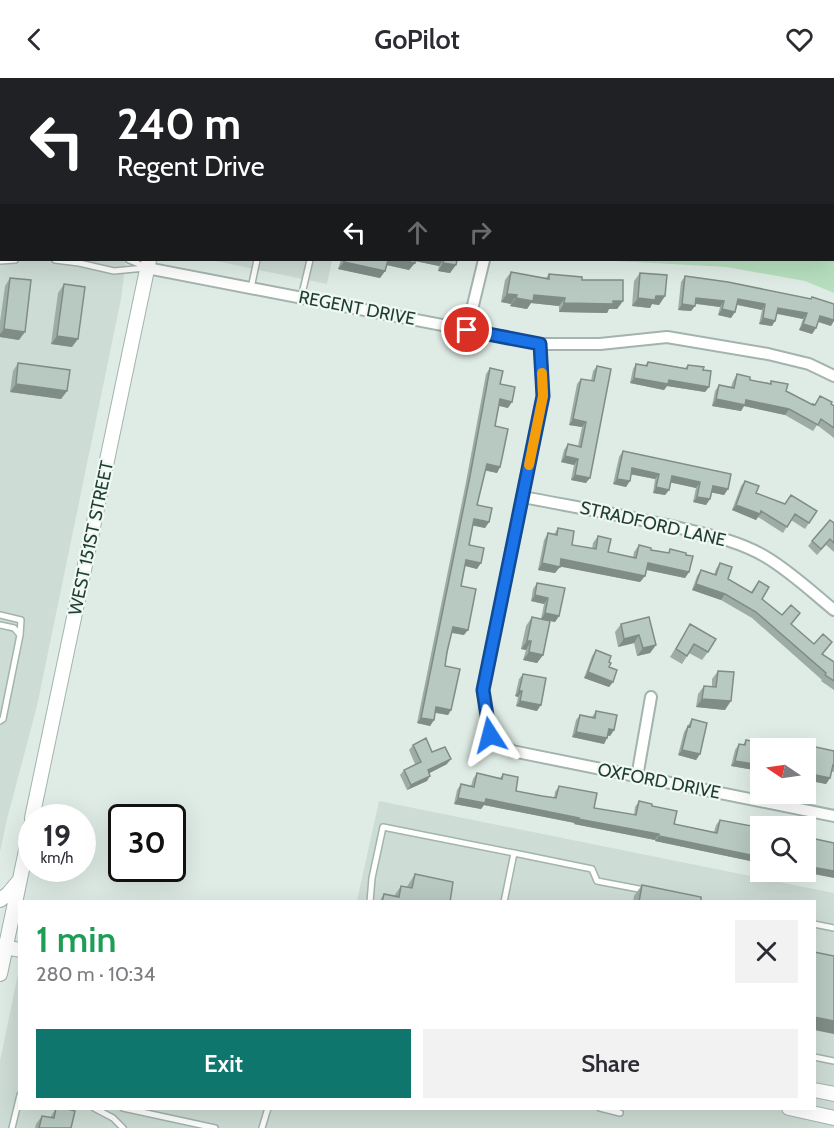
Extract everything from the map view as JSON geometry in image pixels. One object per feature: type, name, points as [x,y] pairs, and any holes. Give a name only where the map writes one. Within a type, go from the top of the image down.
[{"type":"street","points":[[467,330],[484,261]]},
{"type":"street","name":"REGENT DRIVE","points":[[148,264],[251,288],[540,344],[600,344],[667,337],[768,354],[809,364],[834,376]]},
{"type":"street","name":"WEST 151ST STREET","points":[[35,804],[148,264]]},
{"type":"street","points":[[523,497],[543,396],[540,344]]},
{"type":"street","name":"STRADFORD LANE","points":[[523,497],[653,522],[736,543],[777,564],[834,610]]},
{"type":"street","name":"OXFORD DRIVE","points":[[523,497],[483,690],[490,735],[512,751],[834,816]]},
{"type":"street","points":[[637,777],[651,697]]},
{"type":"street","points":[[0,900],[18,881]]},
{"type":"street","name":"WEST 151ST STREET","points":[[0,974],[3,947],[10,929],[19,882]]},
{"type":"street","points":[[3,947],[18,950]]},
{"type":"street","points":[[816,1090],[834,1094]]},
{"type":"street","points":[[798,1110],[834,1118]]},
{"type":"lane","points":[[63,261],[114,271],[148,264]]},
{"type":"lane","points":[[251,288],[257,261]]},
{"type":"lane","points":[[301,298],[308,261]]},
{"type":"lane","points":[[0,615],[21,620],[20,635],[2,709],[3,719],[0,722]]},
{"type":"lane","points":[[0,625],[14,628],[20,635]]},
{"type":"lane","points":[[370,900],[372,878],[383,827],[591,869],[597,881],[646,891]]},
{"type":"lane","points":[[504,900],[514,853]]},
{"type":"lane","points":[[816,924],[834,928]]},
{"type":"lane","points":[[816,1057],[834,1061]]},
{"type":"lane","points":[[12,1128],[18,1100]]},
{"type":"lane","points":[[98,1110],[113,1118],[123,1128]]},
{"type":"lane","points":[[131,1110],[215,1128]]},
{"type":"lane","points":[[156,1116],[158,1110]]},
{"type":"lane","points":[[262,1128],[267,1110]]},
{"type":"lane","points":[[608,1110],[620,1113]]},
{"type":"shaded area","points":[[0,261],[126,261],[121,299],[37,706],[0,852]]},
{"type":"shaded area","points":[[216,261],[332,261],[327,284]]},
{"type":"shaded area","points":[[379,801],[750,876],[750,882],[780,882],[834,893],[834,1128],[0,1128],[0,1061],[18,974],[18,1110],[816,1110],[816,900],[357,900]]},
{"type":"green space","points":[[616,261],[834,261],[834,293],[805,281],[727,267]]},
{"type":"building","points":[[344,261],[388,261],[385,271]]},
{"type":"building","points":[[444,261],[457,261],[456,265],[443,263]]},
{"type":"building","points":[[511,272],[549,279],[549,274],[582,277],[582,280],[623,280],[623,301],[613,301],[613,304],[564,303],[565,298],[534,295],[533,301],[516,298],[517,295],[507,294]]},
{"type":"building","points":[[640,273],[667,275],[665,296],[656,296],[655,300],[638,298]]},
{"type":"building","points":[[685,276],[728,282],[811,299],[812,297],[834,304],[834,320],[820,316],[816,328],[803,324],[807,313],[778,308],[775,321],[763,318],[765,304],[738,299],[735,312],[722,309],[724,301],[696,298],[695,306],[682,304]]},
{"type":"building","points":[[10,278],[31,280],[25,332],[4,329]]},
{"type":"building","points":[[64,284],[85,287],[78,339],[57,336]]},
{"type":"building","points":[[648,362],[687,369],[688,365],[704,367],[703,370],[711,371],[709,387],[669,380],[668,384],[634,378],[636,364],[647,366]]},
{"type":"building","points":[[18,363],[70,370],[67,391],[16,384]]},
{"type":"building","points":[[597,366],[611,369],[590,478],[575,475],[578,459],[565,456],[568,444],[581,447],[586,422],[573,419],[581,379],[594,381]]},
{"type":"building","points":[[490,368],[503,371],[500,384],[515,387],[512,402],[500,399],[495,426],[508,429],[500,467],[487,464],[477,505],[492,508],[489,522],[474,519],[469,545],[484,548],[481,563],[466,560],[461,586],[476,589],[468,630],[453,627],[447,652],[445,666],[460,669],[451,710],[436,707],[434,720],[421,718],[470,476]]},
{"type":"building","points":[[737,374],[750,377],[750,380],[788,384],[786,391],[813,405],[820,396],[832,402],[834,428],[821,419],[818,425],[789,409],[746,400],[745,405],[716,399],[719,385],[734,388]]},
{"type":"building","points":[[623,451],[731,474],[728,489],[713,486],[710,499],[697,497],[700,482],[672,476],[669,490],[656,487],[659,474],[632,468],[630,481],[617,479]]},
{"type":"building","points":[[745,481],[759,486],[756,493],[785,504],[791,495],[817,511],[809,523],[795,514],[787,527],[761,511],[760,514],[736,505]]},
{"type":"building","points":[[830,520],[834,523],[834,543],[830,539],[821,549],[812,541]]},
{"type":"building","points":[[558,528],[574,531],[572,545],[596,549],[598,536],[611,539],[608,552],[636,558],[639,545],[651,548],[651,550],[669,553],[670,549],[686,553],[686,555],[693,556],[689,572],[648,563],[645,576],[561,559],[560,567],[542,563],[548,533],[557,535]]},
{"type":"building","points":[[720,563],[732,567],[728,579],[752,593],[759,581],[769,587],[762,599],[782,615],[791,605],[800,613],[791,624],[814,644],[823,634],[832,642],[822,654],[834,662],[834,681],[756,612],[725,594],[696,584],[701,570],[716,575]]},
{"type":"building","points":[[537,583],[565,588],[559,616],[545,613],[548,598],[535,595]]},
{"type":"building","points":[[532,617],[550,621],[543,655],[529,652],[531,641],[527,641]]},
{"type":"building","points":[[649,617],[656,645],[643,648],[639,635],[624,639],[621,624]]},
{"type":"building","points":[[690,624],[716,639],[708,652],[694,644],[687,656],[676,649]]},
{"type":"building","points":[[596,650],[611,656],[609,667],[617,670],[613,682],[588,672]]},
{"type":"building","points":[[718,671],[734,672],[731,701],[702,699],[704,686],[716,687]]},
{"type":"building","points":[[523,674],[546,678],[541,705],[520,701],[522,691],[519,691]]},
{"type":"building","points":[[596,711],[617,715],[614,730],[609,729],[607,738],[576,732],[580,715],[595,718]]},
{"type":"building","points":[[692,719],[707,723],[700,754],[682,750]]},
{"type":"building","points":[[426,738],[432,752],[445,747],[451,759],[428,770],[430,776],[411,785],[404,770],[421,762],[413,745]]},
{"type":"building","points":[[746,740],[750,741],[750,763],[735,761],[739,744],[745,745]]},
{"type":"building","points":[[816,747],[834,751],[834,766],[830,778],[816,775]]},
{"type":"building","points":[[477,773],[502,779],[503,774],[518,777],[516,791],[556,798],[559,786],[597,793],[594,808],[636,815],[639,801],[677,811],[674,824],[717,833],[720,820],[750,826],[750,855],[486,799],[485,803],[458,798],[461,784],[474,787]]},
{"type":"building","points":[[816,839],[834,843],[834,871],[816,868]]},
{"type":"building","points":[[415,874],[453,882],[450,900],[382,900],[384,894],[399,897],[401,886],[412,888]]},
{"type":"building","points":[[642,885],[701,897],[701,900],[639,900]]},
{"type":"building","points":[[816,952],[834,956],[834,1021],[816,1017]]},
{"type":"building","points":[[56,1110],[75,1111],[71,1128],[39,1128],[42,1116],[54,1118]]},
{"type":"slow traffic","points":[[529,465],[543,396],[542,373]]},
{"type":"route","points":[[467,330],[540,344],[542,362],[543,396],[483,690],[490,735]]}]
